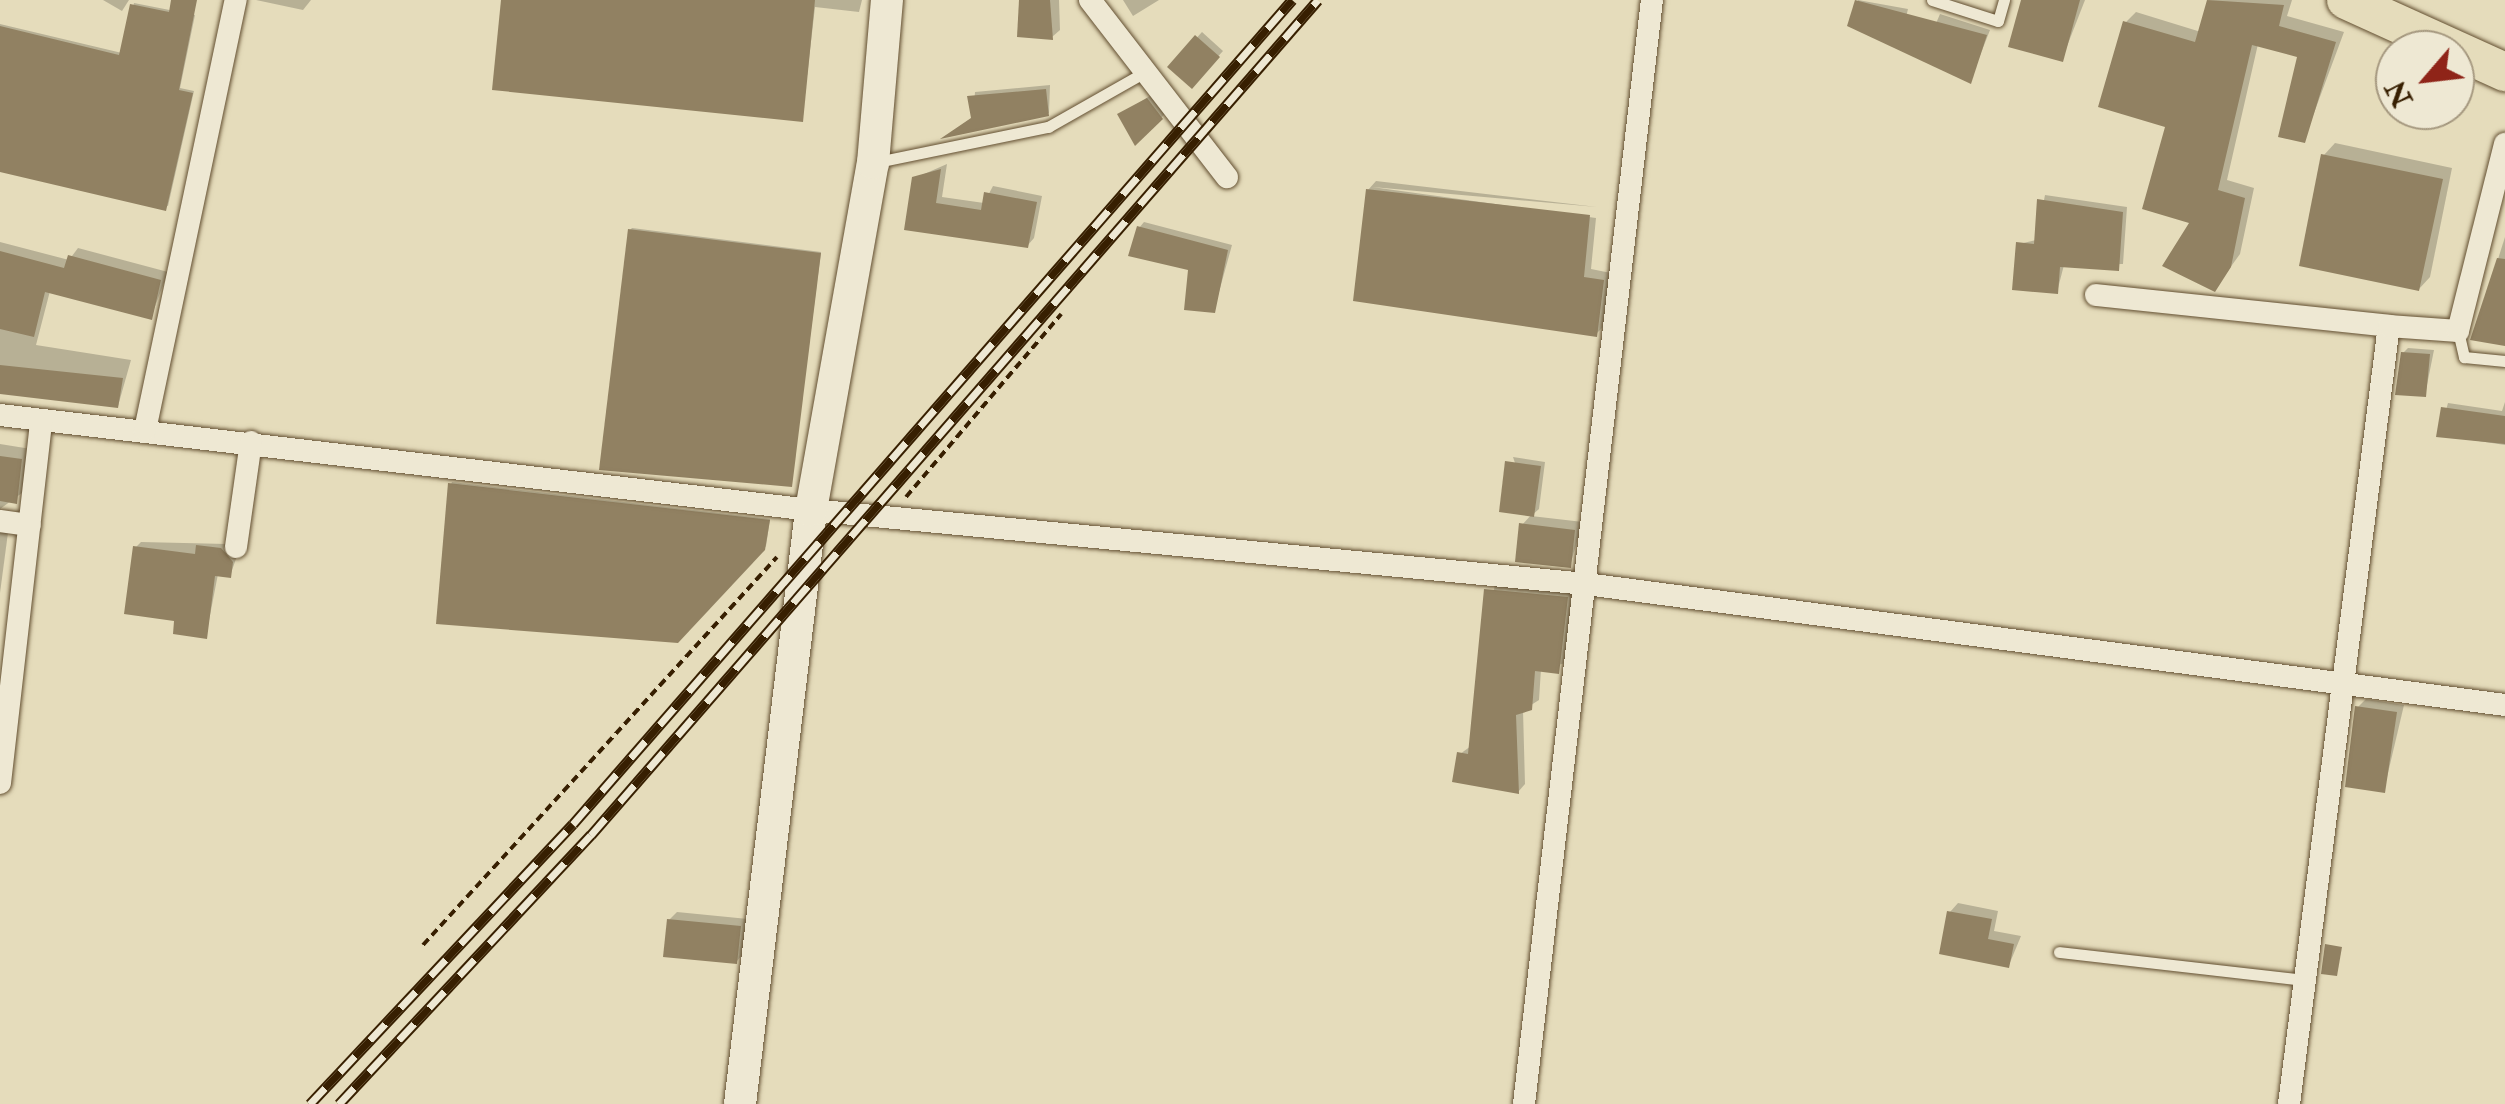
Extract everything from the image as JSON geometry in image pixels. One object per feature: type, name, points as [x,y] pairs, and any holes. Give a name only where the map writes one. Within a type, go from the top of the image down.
[{"type":"main road","points":[[2346,0],[2505,72]]},
{"type":"street","points":[[145,430],[236,0]]},
{"type":"street","points":[[740,1104],[810,526],[873,162],[887,0]]},
{"type":"street","points":[[1090,0],[1227,177]]},
{"type":"street","points":[[1524,1104],[1652,0]]},
{"type":"street","points":[[2096,295],[2458,330],[2505,144]]},
{"type":"street","points":[[2289,1104],[2336,686],[2389,326]]},
{"type":"street","points":[[0,415],[250,442],[810,526],[890,516],[1586,584],[2336,686],[2505,705]]},
{"type":"street","points":[[0,783],[41,421]]},
{"type":"street","points":[[236,547],[250,442]]},
{"type":"street","points":[[0,522],[30,525]]},
{"type":"lane","points":[[1932,0],[1998,21],[2004,0]]},
{"type":"lane","points":[[873,162],[1048,127],[1143,73]]},
{"type":"lane","points":[[2458,330],[2464,357],[2505,361]]},
{"type":"lane","points":[[2059,952],[2303,980]]},
{"type":"path","points":[[890,516],[1061,314]]},
{"type":"path","points":[[422,945],[789,543],[810,526]]},
{"type":"building","points":[[171,0],[197,0],[179,90],[193,93],[166,211],[0,172],[0,26],[119,55],[130,4],[169,12]]},
{"type":"building","points":[[501,0],[815,0],[803,122],[492,90]]},
{"type":"building","points":[[1019,0],[1050,0],[1053,40],[1017,37]]},
{"type":"building","points":[[1855,0],[1987,35],[1971,84],[1847,26]]},
{"type":"building","points":[[2021,0],[2080,0],[2063,62],[2008,47]]},
{"type":"building","points":[[2207,0],[2284,5],[2279,26],[2336,42],[2305,143],[2278,137],[2297,57],[2252,45],[2218,190],[2245,198],[2231,267],[2215,292],[2162,266],[2189,223],[2142,209],[2165,127],[2098,107],[2123,21],[2195,42]]},
{"type":"building","points":[[1195,35],[1220,57],[1192,89],[1167,67]]},
{"type":"building","points":[[1046,89],[1049,116],[940,139],[971,118],[967,96]]},
{"type":"building","points":[[1147,98],[1163,119],[1135,146],[1117,114]]},
{"type":"building","points":[[2321,154],[2443,179],[2419,291],[2299,266]]},
{"type":"building","points":[[941,169],[936,203],[981,210],[984,192],[1037,202],[1028,248],[904,230],[912,177]]},
{"type":"building","points":[[1366,189],[1590,215],[1584,277],[1604,280],[1597,337],[1353,301]]},
{"type":"building","points":[[2037,199],[2123,212],[2119,271],[2060,267],[2058,294],[2012,290],[2016,242],[2034,244]]},
{"type":"building","points":[[1137,226],[1228,250],[1215,313],[1184,310],[1188,270],[1128,256]]},
{"type":"building","points":[[628,229],[821,253],[792,487],[599,470]]},
{"type":"building","points":[[0,251],[64,268],[68,255],[161,280],[152,320],[45,292],[34,337],[0,329]]},
{"type":"building","points":[[2497,258],[2505,259],[2505,346],[2470,340]]},
{"type":"building","points":[[2401,352],[2430,354],[2426,397],[2395,395]]},
{"type":"building","points":[[0,365],[123,378],[118,408],[0,394]]},
{"type":"building","points":[[2441,407],[2505,416],[2505,444],[2436,437]]},
{"type":"building","points":[[0,456],[22,459],[17,504],[0,501]]},
{"type":"building","points":[[1505,461],[1541,466],[1534,517],[1499,512]]},
{"type":"building","points":[[448,483],[770,520],[765,550],[678,643],[436,624]]},
{"type":"building","points":[[1519,523],[1575,530],[1571,568],[1515,562]]},
{"type":"building","points":[[196,545],[221,548],[233,562],[231,578],[215,576],[207,639],[173,634],[174,621],[124,614],[133,546],[195,554]]},
{"type":"building","points":[[1484,589],[1568,597],[1559,674],[1535,671],[1532,710],[1516,715],[1519,794],[1452,782],[1457,752],[1468,754]]},
{"type":"building","points":[[2355,706],[2397,712],[2385,793],[2345,787]]},
{"type":"building","points":[[1947,911],[1992,919],[1988,939],[2014,944],[2009,968],[1939,954]]},
{"type":"building","points":[[667,919],[741,926],[737,964],[663,957]]},
{"type":"building","points":[[2325,944],[2342,947],[2337,976],[2321,974]]},
{"type":"railway","points":[[310,1104],[573,824],[1292,0]]},
{"type":"railway","points":[[339,1104],[591,835],[1318,0]]}]
